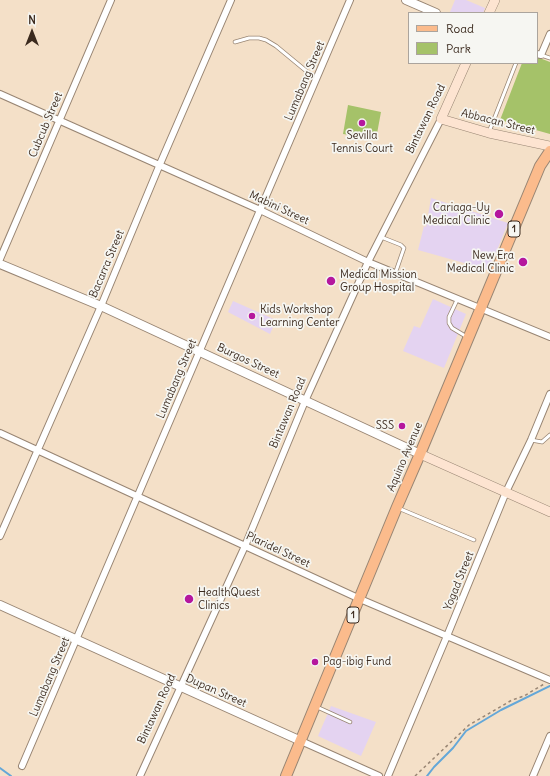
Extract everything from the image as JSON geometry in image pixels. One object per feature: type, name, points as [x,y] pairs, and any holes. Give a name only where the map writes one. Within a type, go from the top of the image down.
[{"type":"main road","points":[[489,12],[495,0]]},
{"type":"main road","name":"Bintawan Road","points":[[441,119],[466,64]]},
{"type":"main road","name":"Abbacan Street","points":[[441,119],[489,133],[550,146]]},
{"type":"main road","name":"Aquino Avenue","points":[[286,776],[480,308],[540,166],[550,150]]},
{"type":"main road","name":"Burgos Street","points":[[420,454],[550,512]]},
{"type":"street","name":"Cubcub Street","points":[[0,259],[111,0]]},
{"type":"street","name":"Bacarra Street","points":[[0,536],[101,306],[160,164],[231,0]]},
{"type":"street","name":"Lumabang Street","points":[[22,766],[350,0]]},
{"type":"street","points":[[406,0],[434,12]]},
{"type":"street","points":[[539,54],[550,34]]},
{"type":"street","name":"Mabini Street","points":[[0,94],[160,164],[395,274],[458,298],[550,337]]},
{"type":"street","name":"Bintawan Road","points":[[140,776],[245,546],[305,402],[368,262],[441,119]]},
{"type":"street","name":"Burgos Street","points":[[0,264],[101,306],[305,402],[420,454]]},
{"type":"street","name":"Yogad Street","points":[[388,776],[506,492],[531,440],[550,394]]},
{"type":"street","name":"Plaridel Street","points":[[0,433],[360,599],[550,681]]},
{"type":"street","name":"Dupan Street","points":[[0,605],[379,776]]},
{"type":"street","points":[[533,776],[550,736]]},
{"type":"lane","points":[[235,42],[249,38],[266,40],[276,46],[316,79]]},
{"type":"lane","points":[[539,54],[550,58]]},
{"type":"lane","points":[[489,133],[516,64]]},
{"type":"lane","points":[[381,237],[402,245],[404,248],[395,274]]},
{"type":"lane","points":[[458,298],[449,317],[449,323],[452,328],[468,338]]},
{"type":"lane","points":[[531,440],[542,442],[550,435]]},
{"type":"lane","points":[[397,508],[474,540]]},
{"type":"lane","points":[[315,707],[350,722]]},
{"type":"path","points":[[415,776],[469,725],[512,700],[524,696],[550,681]]},
{"type":"shaded area","points":[[455,0],[466,0],[485,8],[483,12],[450,12]]},
{"type":"shaded area","points":[[431,198],[508,223],[489,270],[418,250],[424,226],[426,227]]},
{"type":"shaded area","points":[[433,299],[466,314],[444,368],[403,351],[414,326],[420,328]]},
{"type":"shaded area","name":"Kids Workshop Learning Center","points":[[233,301],[276,320],[270,334],[228,312]]},
{"type":"shaded area","points":[[331,706],[376,722],[361,756],[318,736]]},
{"type":"green space","points":[[538,57],[550,62],[550,134],[500,120],[522,64],[538,64]]},
{"type":"green space","name":"Sevilla Tennis Court","points":[[348,105],[381,112],[376,139],[343,134]]},
{"type":"waterway","points":[[427,776],[453,748],[466,731],[501,710],[550,686]]},
{"type":"waterway","points":[[0,768],[11,776]]},
{"type":"place","name":"Sevilla Tennis Court","points":[[362,123]]},
{"type":"place","name":"Cariaga-Uy Medical Clinic","points":[[499,214]]},
{"type":"place","name":"New Era Medical Clinic","points":[[523,262]]},
{"type":"place","name":"Medical Mission Group Hospital","points":[[331,281]]},
{"type":"place","name":"Kids Workshop Learning Center","points":[[252,316]]},
{"type":"place","name":"SSS","points":[[402,426]]},
{"type":"place","name":"HealthQuest Clinics","points":[[189,599]]},
{"type":"place","name":"Pag-ibig Fund","points":[[315,662]]}]
